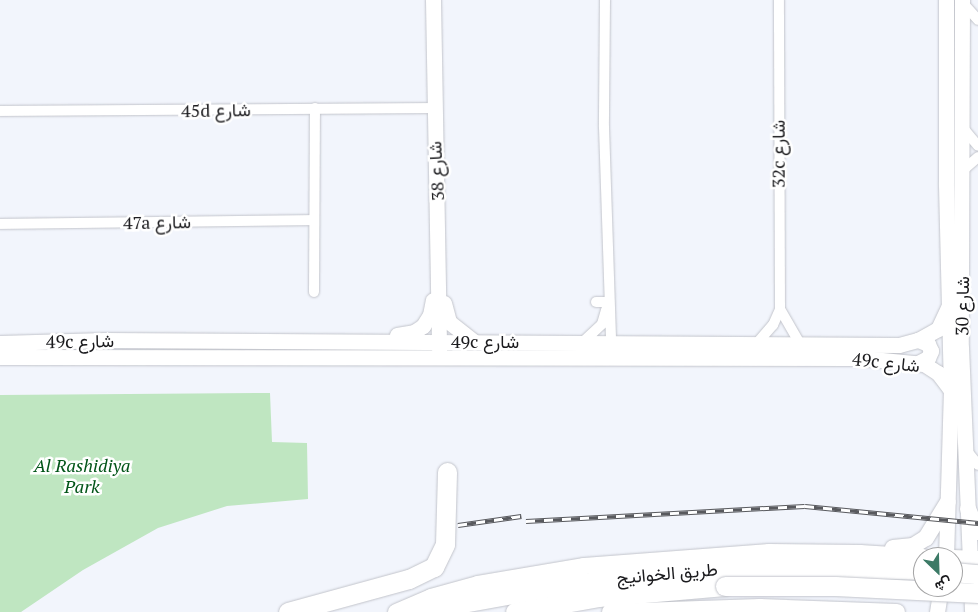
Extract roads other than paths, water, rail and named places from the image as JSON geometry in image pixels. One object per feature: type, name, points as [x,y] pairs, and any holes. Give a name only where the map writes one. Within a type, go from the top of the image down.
[{"type":"highway","points":[[288,612],[408,579],[429,571],[444,550],[447,472]]},
{"type":"highway","points":[[963,568],[975,564]]},
{"type":"highway","name":"طريق الخوانيج","points":[[515,612],[724,578],[834,567],[913,570]]},
{"type":"highway","name":"طريق الخوانيج","points":[[414,612],[599,579],[724,578],[978,593]]},
{"type":"main road","points":[[860,553],[920,542],[933,530],[941,510],[948,502]]},
{"type":"main road","points":[[968,509],[978,532]]},
{"type":"main road","points":[[396,612],[431,597],[478,584],[584,566],[769,552],[860,553],[913,556]]},
{"type":"main road","points":[[610,612],[760,607],[897,612]]},
{"type":"street","name":"شارع 38","points":[[433,0],[433,108],[440,256],[436,267],[439,358]]},
{"type":"street","points":[[578,356],[602,350],[611,341],[608,302],[605,0]]},
{"type":"street","name":"32c شارع","points":[[758,342],[773,325],[780,308],[779,0]]},
{"type":"street","name":"شارع 30","points":[[946,0],[951,390],[946,547]]},
{"type":"street","points":[[959,1],[978,20]]},
{"type":"street","name":"شارع 30","points":[[959,1],[963,27],[961,347],[968,509],[975,564],[972,612]]},
{"type":"street","points":[[963,27],[978,26]]},
{"type":"street","points":[[946,73],[954,68],[959,75],[958,118],[962,142]]},
{"type":"street","points":[[314,292],[315,108]]},
{"type":"street","name":"45d شارع","points":[[0,111],[433,108]]},
{"type":"street","points":[[962,124],[966,135],[978,146]]},
{"type":"street","points":[[962,171],[978,157]]},
{"type":"street","name":"47a شارع","points":[[0,224],[314,220]]},
{"type":"street","points":[[383,341],[414,332],[427,321],[433,304],[432,268],[440,256]]},
{"type":"street","points":[[440,256],[446,317],[455,329],[473,341]]},
{"type":"street","points":[[596,302],[608,302]]},
{"type":"street","points":[[584,341],[602,324],[608,302]]},
{"type":"street","name":"49c شارع","points":[[0,343],[276,340],[799,342],[900,345],[918,340],[942,325],[949,305]]},
{"type":"street","name":"32c شارع","points":[[780,308],[799,342]]},
{"type":"street","points":[[195,357],[191,350],[195,345],[276,340]]},
{"type":"street","points":[[918,340],[928,344],[931,351],[928,358],[918,363]]},
{"type":"street","points":[[699,357],[713,350],[840,351],[864,345]]},
{"type":"street","name":"49c شارع","points":[[0,357],[439,358],[578,356],[862,358],[918,363],[938,372],[951,390]]},
{"type":"street","points":[[965,449],[978,465]]},
{"type":"street","points":[[937,612],[939,597]]},
{"type":"railway","points":[[526,521],[805,506],[978,523]]},
{"type":"railway","points":[[458,525],[521,516]]},
{"type":"park label","name":"Al Rashidiya Park","points":[[82,476]]}]
